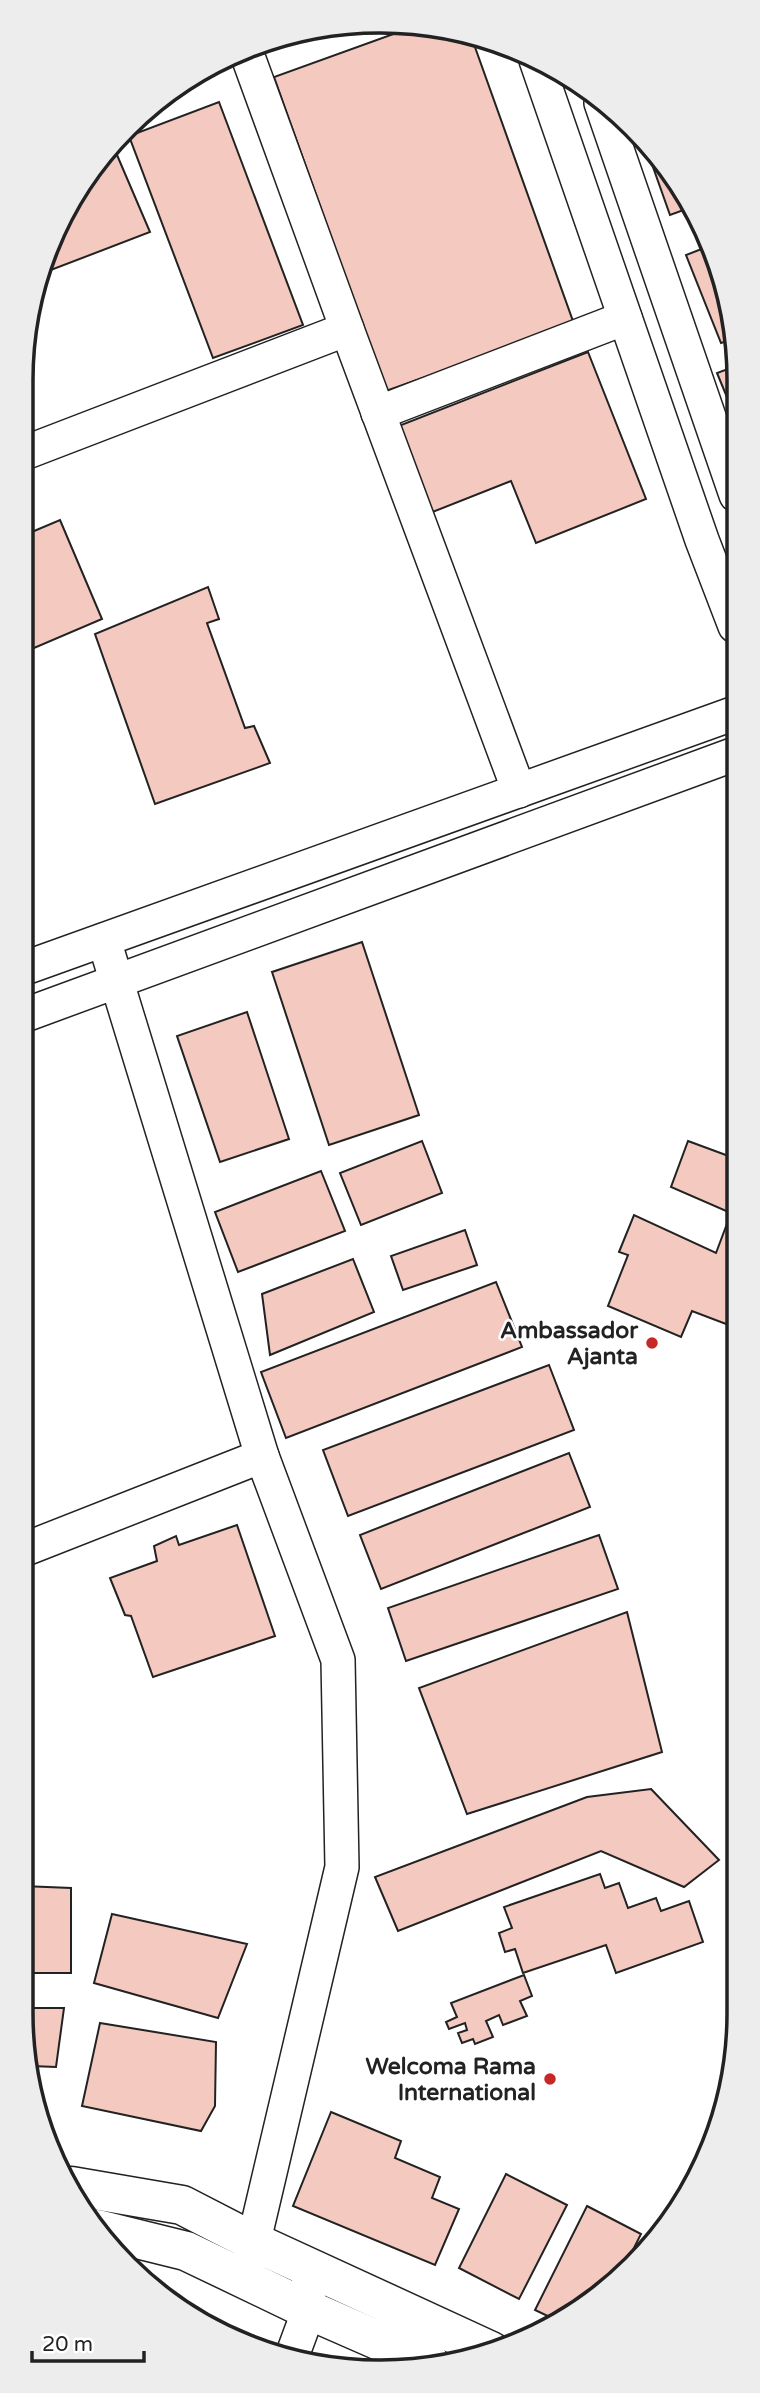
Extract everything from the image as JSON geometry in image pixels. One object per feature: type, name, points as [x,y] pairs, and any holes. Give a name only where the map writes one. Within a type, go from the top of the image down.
[{"type":"street","points":[[249,59],[346,329],[519,791]]},
{"type":"street","points":[[541,73],[727,605]]},
{"type":"street","points":[[606,116],[727,469]]},
{"type":"street","points":[[378,413],[625,318]]},
{"type":"street","points":[[33,450],[346,329]]},
{"type":"street","points":[[33,965],[727,716]]},
{"type":"street","points":[[33,1012],[727,757]]},
{"type":"street","points":[[104,940],[262,1456],[338,1660],[342,1867],[244,2279]]},
{"type":"street","points":[[33,1546],[262,1456]]},
{"type":"street","points":[[81,2188],[182,2205],[254,2242],[478,2345]]},
{"type":"street","points":[[111,2232],[186,2251],[309,2310],[418,2358]]},
{"type":"street","points":[[295,2349],[309,2310],[307,2267]]},
{"type":"building","points":[[394,34],[425,36],[475,47],[574,324],[386,391],[274,77]]},
{"type":"building","points":[[219,102],[303,325],[213,358],[130,140],[137,133]]},
{"type":"building","points":[[117,154],[150,232],[52,270],[80,207]]},
{"type":"building","points":[[653,166],[682,211],[670,215]]},
{"type":"building","points":[[701,249],[715,290],[725,342],[721,343],[686,255]]},
{"type":"building","points":[[588,352],[646,499],[536,543],[511,481],[430,513],[396,427]]},
{"type":"building","points":[[727,369],[727,397],[717,373]]},
{"type":"building","points":[[60,520],[102,619],[33,648],[33,531]]},
{"type":"building","points":[[208,587],[219,619],[207,623],[245,728],[254,726],[270,763],[155,804],[95,634]]},
{"type":"building","points":[[362,942],[419,1115],[329,1145],[272,972]]},
{"type":"building","points":[[247,1012],[289,1139],[220,1162],[177,1036]]},
{"type":"building","points":[[422,1141],[442,1193],[361,1225],[340,1173]]},
{"type":"building","points":[[688,1141],[727,1155],[727,1211],[671,1187]]},
{"type":"building","points":[[321,1171],[345,1231],[238,1272],[215,1212]]},
{"type":"building","points":[[634,1215],[716,1253],[727,1224],[727,1324],[692,1311],[681,1337],[608,1306],[628,1255],[619,1252]]},
{"type":"building","points":[[465,1230],[477,1265],[403,1290],[391,1256]]},
{"type":"building","points":[[353,1259],[374,1312],[270,1355],[262,1294]]},
{"type":"building","points":[[496,1282],[522,1347],[286,1438],[261,1372]]},
{"type":"building","points":[[549,1365],[574,1430],[348,1516],[323,1450]]},
{"type":"building","points":[[569,1453],[590,1507],[381,1589],[360,1535]]},
{"type":"building","points":[[237,1525],[275,1636],[153,1677],[131,1616],[125,1615],[110,1578],[157,1561],[154,1546],[176,1536],[179,1545]]},
{"type":"building","points":[[599,1535],[618,1589],[406,1661],[388,1608]]},
{"type":"building","points":[[627,1612],[662,1752],[467,1814],[419,1688]]},
{"type":"building","points":[[651,1789],[719,1860],[684,1887],[601,1851],[398,1931],[375,1877],[587,1797]]},
{"type":"building","points":[[600,1874],[605,1888],[619,1883],[628,1908],[656,1898],[661,1911],[689,1901],[703,1942],[616,1973],[606,1945],[523,1973],[515,1949],[505,1952],[499,1933],[512,1928],[504,1907]]},
{"type":"building","points":[[33,1886],[71,1888],[71,1973],[33,1973]]},
{"type":"building","points":[[112,1914],[247,1944],[218,2018],[94,1983]]},
{"type":"building","points":[[524,1975],[532,1996],[520,2001],[527,2016],[503,2025],[499,2015],[486,2021],[493,2037],[475,2044],[473,2039],[462,2043],[458,2033],[467,2030],[465,2023],[449,2029],[446,2022],[457,2017],[451,2003]]},
{"type":"building","points":[[33,2008],[64,2008],[56,2067],[37,2066]]},
{"type":"building","points":[[100,2023],[216,2042],[215,2106],[201,2131],[82,2106]]},
{"type":"building","points":[[331,2112],[401,2141],[395,2158],[440,2177],[432,2198],[459,2209],[435,2265],[293,2206]]},
{"type":"building","points":[[506,2174],[567,2205],[519,2299],[459,2268]]},
{"type":"building","points":[[587,2206],[641,2234],[633,2250],[609,2274],[573,2301],[548,2316],[535,2310]]},
{"type":"place","name":"Ambassador Ajanta","points":[[652,1343]]},
{"type":"place","name":"Welcoma Rama International","points":[[550,2079]]}]
